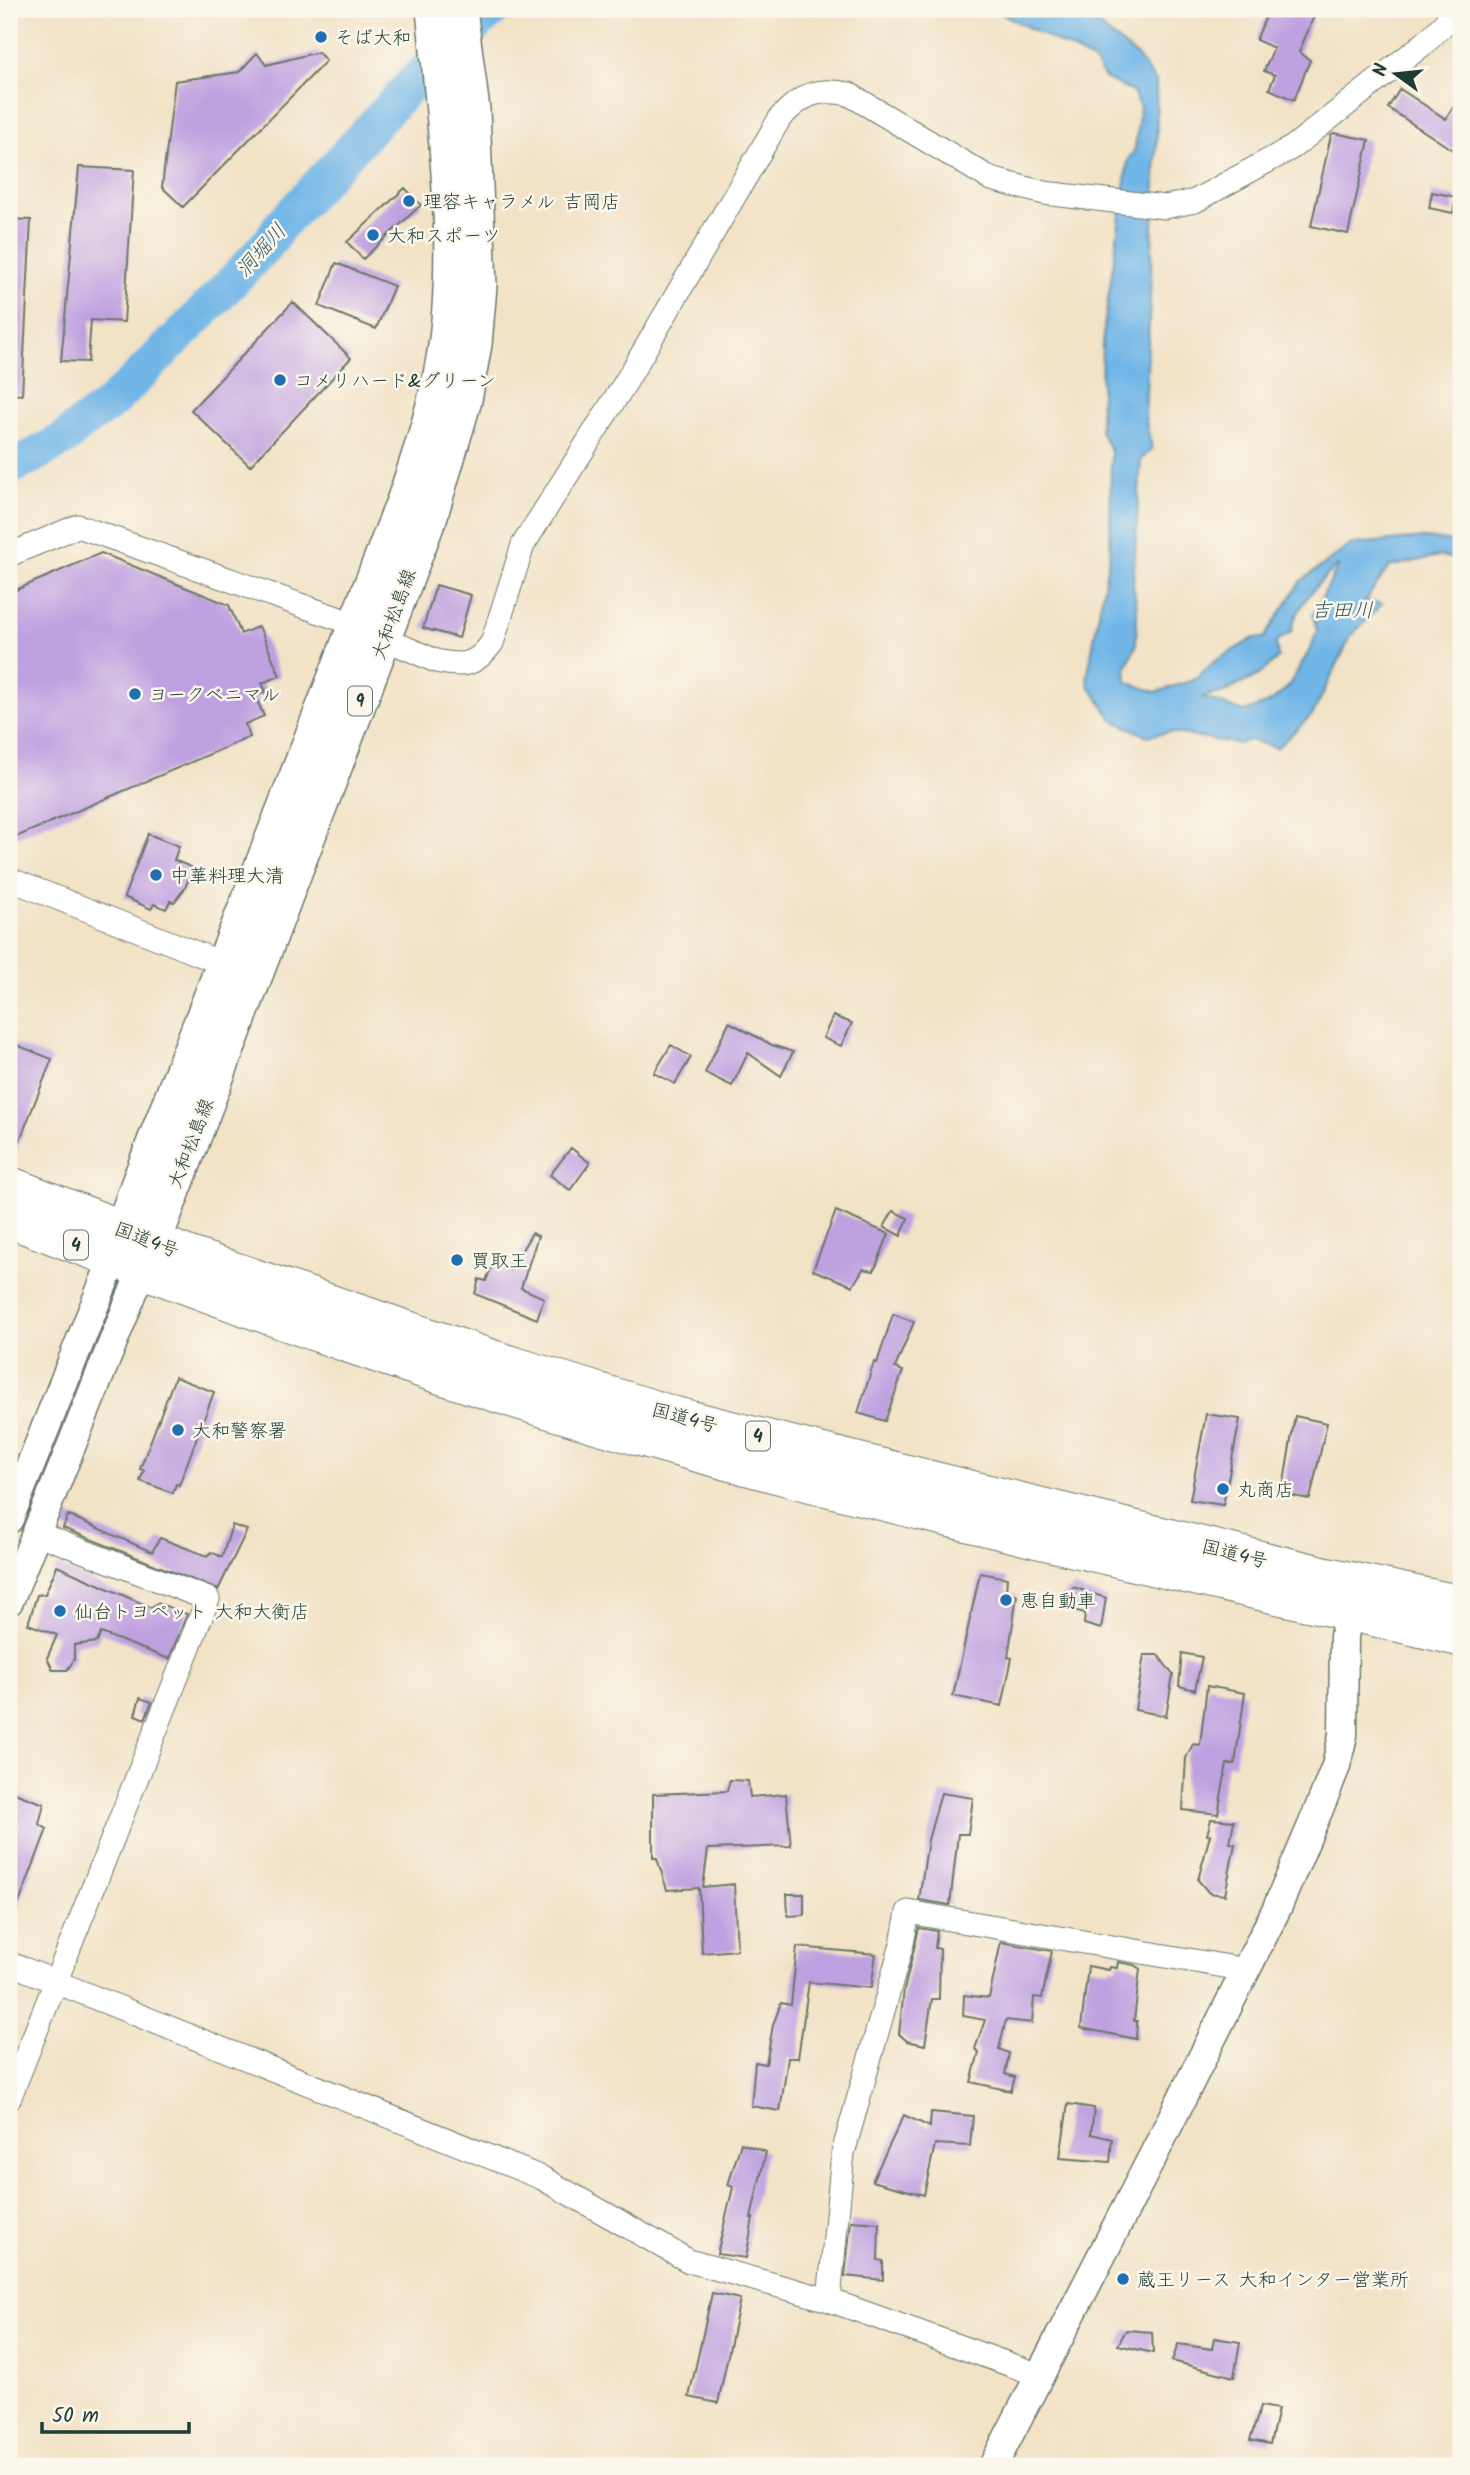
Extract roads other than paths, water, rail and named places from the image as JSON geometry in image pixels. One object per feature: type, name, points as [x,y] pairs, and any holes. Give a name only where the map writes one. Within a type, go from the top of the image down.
[{"type":"highway","name":"国道4号","points":[[9,1185],[133,1250],[434,1374],[677,1448],[942,1515],[1408,1609],[1461,1638]]},
{"type":"highway","name":"国道4号","points":[[9,1219],[133,1250]]},
{"type":"highway","name":"国道4号","points":[[1408,1609],[1461,1604]]},
{"type":"main road","name":"大和松島線","points":[[133,1250],[369,632],[435,400],[447,339],[458,116],[447,14]]},
{"type":"main road","name":"大和松島線","points":[[133,1250],[224,964],[369,632]]},
{"type":"street","points":[[9,555],[78,526],[369,632],[436,661],[454,665],[470,664],[482,656],[492,643],[523,545],[627,380],[780,118],[796,101],[816,92],[832,90],[849,94],[991,179],[1044,193],[1165,207],[1195,201],[1293,147],[1426,42],[1454,9]]},
{"type":"street","points":[[9,879],[224,964]]},
{"type":"street","points":[[9,1519],[133,1250]]},
{"type":"street","points":[[9,1601],[36,1533],[133,1250]]},
{"type":"street","points":[[9,2099],[208,1599],[36,1533]]},
{"type":"street","points":[[993,2466],[1278,1908],[1336,1766],[1343,1735],[1345,1636],[1353,1597]]},
{"type":"street","points":[[829,2300],[843,2153],[902,1944],[908,1912],[1247,1970]]},
{"type":"street","points":[[9,1962],[542,2178],[689,2261],[829,2300],[1039,2375]]},
{"type":"water","name":"吉田川","points":[[985,9],[1078,9],[1137,56],[1156,82],[1157,134],[1145,417],[1152,449],[1141,460],[1133,585],[1137,608],[1136,646],[1126,667],[1127,682],[1156,692],[1194,680],[1215,661],[1254,638],[1264,638],[1301,581],[1352,544],[1426,538],[1461,543],[1461,560],[1439,556],[1389,567],[1365,601],[1382,604],[1351,636],[1313,714],[1277,748],[1250,740],[1239,744],[1170,732],[1147,736],[1114,721],[1089,686],[1087,678],[1110,553],[1111,451],[1100,431],[1102,342],[1128,160],[1135,149],[1140,107],[1133,92],[1105,78],[1093,60],[996,11]],"holes":[[[1339,565],[1313,615],[1317,631],[1312,646],[1288,687],[1271,702],[1244,712],[1202,697],[1225,692],[1259,675],[1278,658],[1276,642],[1291,632],[1297,613],[1309,595]]]},
{"type":"water","points":[[1461,1627],[1461,1711],[1453,1670]]},
{"type":"waterway","name":"洞堀川","points":[[9,469],[66,438],[112,402],[272,239],[278,228],[417,78],[494,9]]},
{"type":"place","name":"そば大和","points":[[321,37]]},
{"type":"place","name":"理容キャラメル 吉岡店","points":[[409,201]]},
{"type":"place","name":"大和スポーツ","points":[[373,235]]},
{"type":"place","name":"コメリハード&グリーン","points":[[280,380]]},
{"type":"place","name":"ヨークベニマル","points":[[135,694]]},
{"type":"place","name":"中華料理大清","points":[[156,875]]},
{"type":"place","name":"買取王","points":[[457,1260]]},
{"type":"place","name":"大和警察署","points":[[178,1430]]},
{"type":"place","name":"丸商店","points":[[1223,1489]]},
{"type":"place","name":"恵自動車","points":[[1006,1600]]},
{"type":"place","name":"仙台トヨペット 大和大衡店","points":[[60,1611]]},
{"type":"place","name":"蔵王リース 大和インター営業所","points":[[1123,2279]]}]
